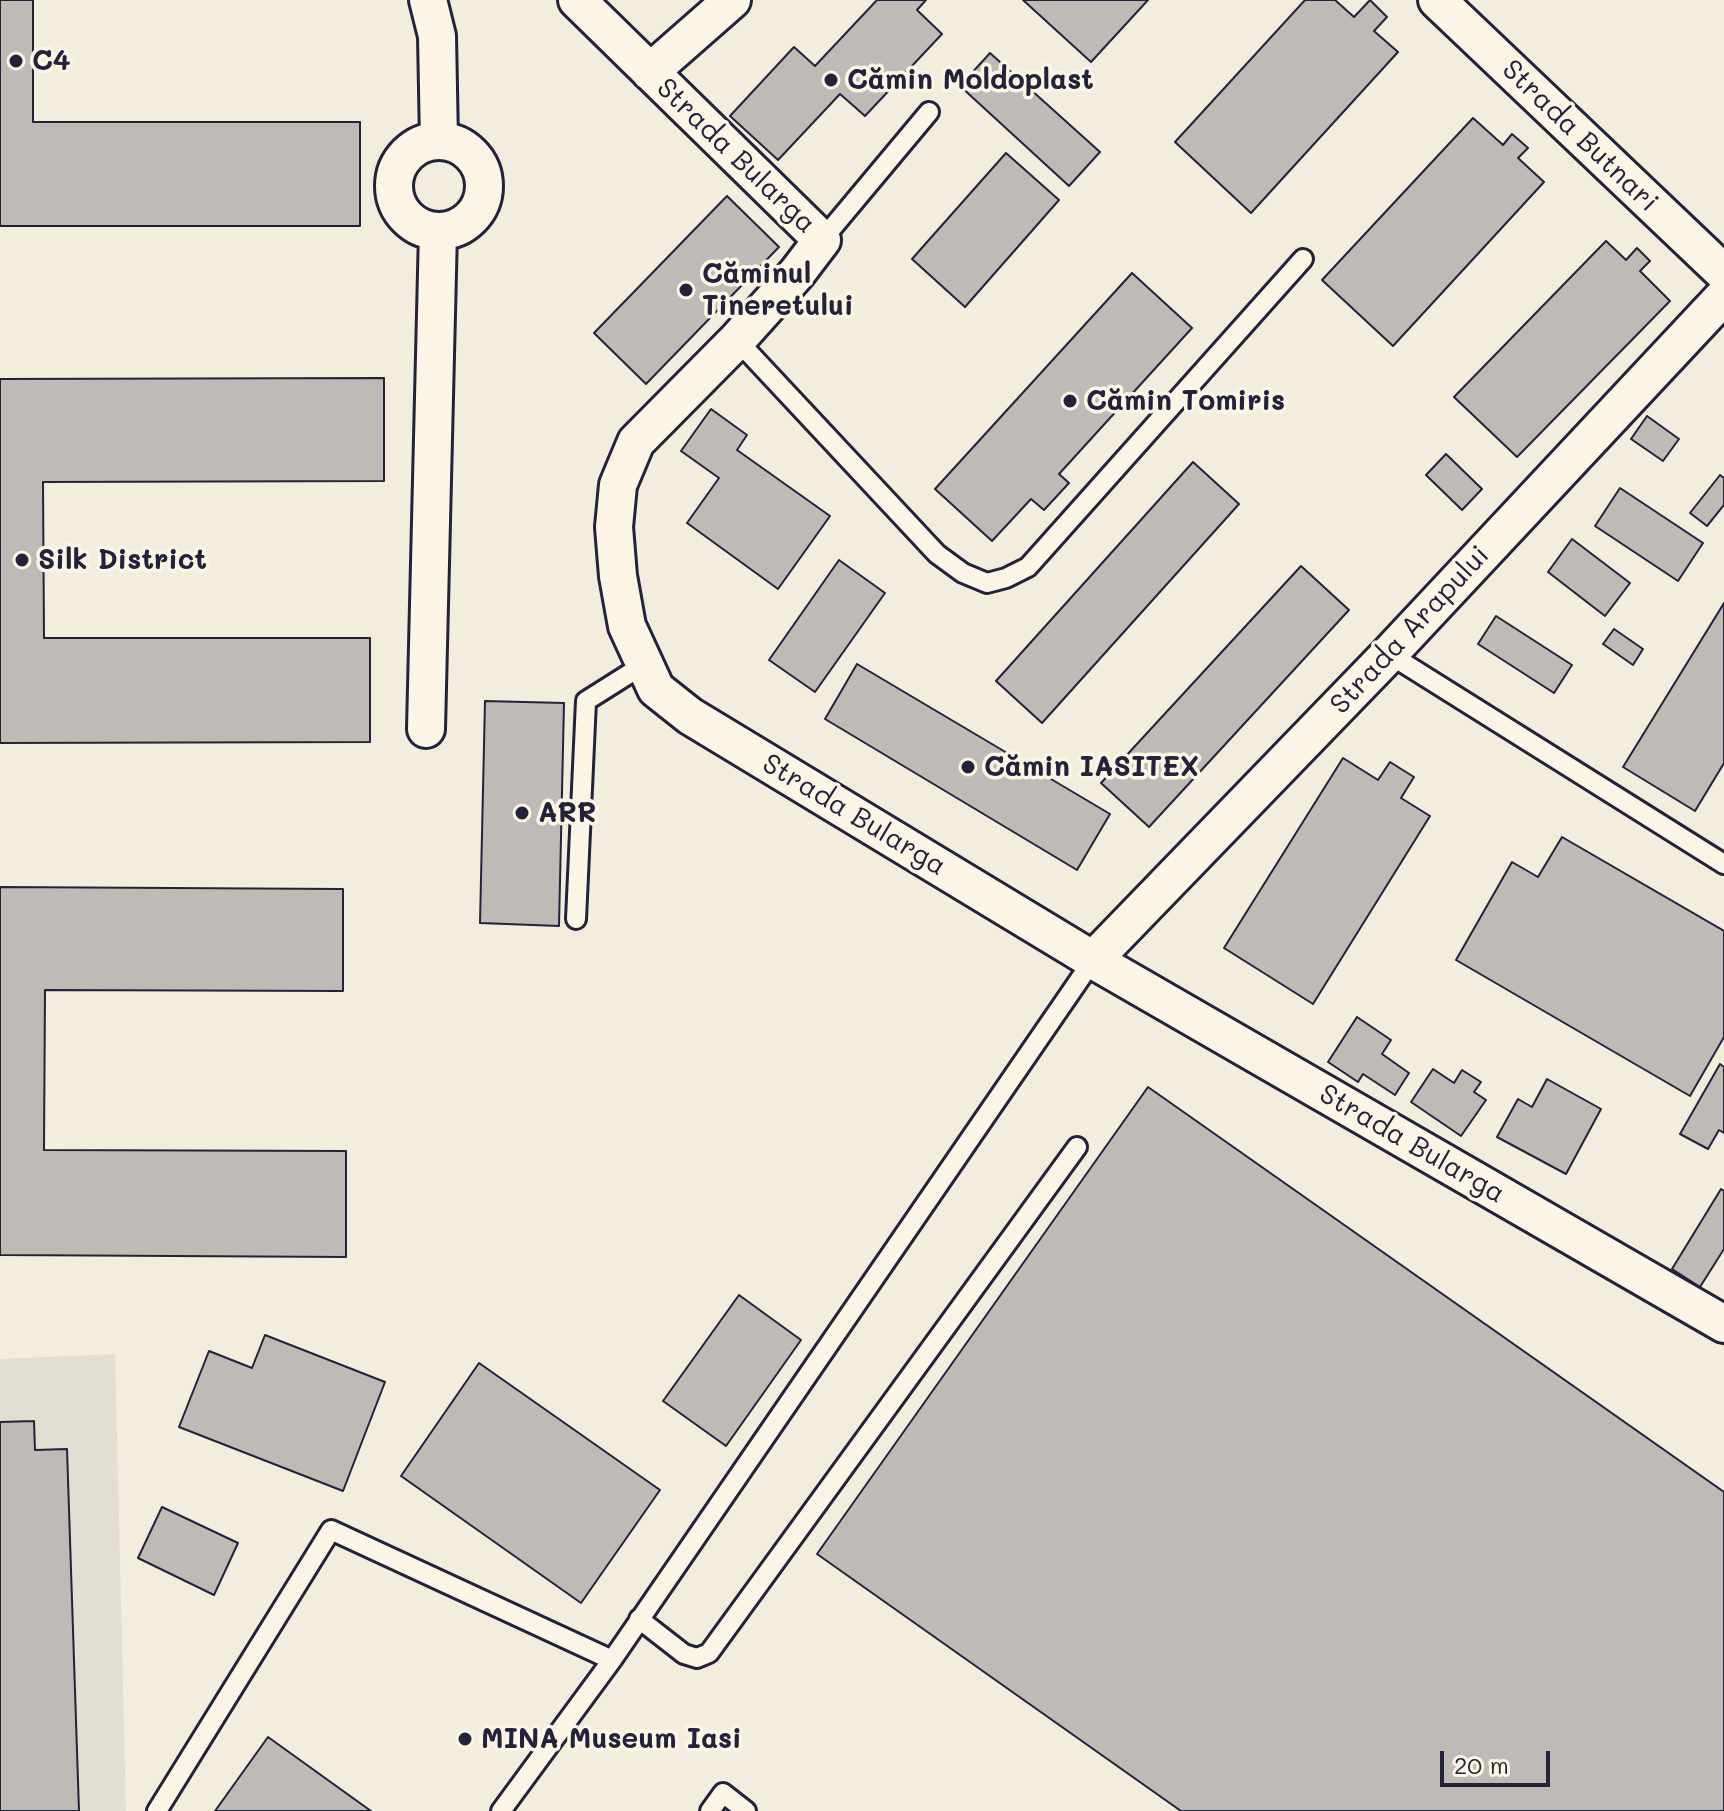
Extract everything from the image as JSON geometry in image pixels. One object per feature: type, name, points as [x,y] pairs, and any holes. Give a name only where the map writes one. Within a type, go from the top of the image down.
[{"type":"street","points":[[428,0],[437,36],[439,141]]},
{"type":"street","name":"Strada Bularga","points":[[577,0],[822,240],[737,340],[636,442],[618,485],[614,527],[618,576],[627,626],[656,689],[690,716],[1093,960],[1724,1324]]},
{"type":"street","points":[[650,72],[732,0]]},
{"type":"street","name":"Strada Butnari","points":[[1437,0],[1724,273]]},
{"type":"street","points":[[439,141],[454,143],[467,151],[483,175],[484,190],[472,218],[459,226],[438,231],[416,225],[404,216],[396,203],[393,188],[401,160],[412,149],[439,141]]},
{"type":"street","points":[[426,729],[438,231]]},
{"type":"street","name":"Strada Arapului","points":[[1093,960],[1389,654],[1724,296]]},
{"type":"lane","points":[[822,240],[929,112]]},
{"type":"lane","points":[[737,340],[937,554],[963,573],[987,583],[1028,567],[1303,259]]},
{"type":"lane","points":[[1389,654],[1724,864]]},
{"type":"lane","points":[[576,919],[586,701],[643,665]]},
{"type":"lane","points":[[501,1811],[612,1660],[1093,960]]},
{"type":"lane","points":[[639,1619],[684,1654],[697,1658],[709,1653],[1077,1147]]},
{"type":"lane","points":[[157,1811],[331,1530],[612,1660]]},
{"type":"lane","points":[[710,1811],[723,1793],[746,1811]]},
{"type":"shaded area","points":[[115,1354],[126,1811],[0,1811],[0,1359]]},
{"type":"building","name":"C4","points":[[0,0],[33,0],[33,122],[360,122],[360,226],[0,226]]},
{"type":"building","name":"Cămin Moldoplast","points":[[877,0],[926,0],[917,10],[942,34],[865,116],[840,94],[778,160],[730,116],[794,47],[815,66]]},
{"type":"building","points":[[1023,0],[1148,0],[1091,62]]},
{"type":"building","points":[[1305,0],[1335,0],[1354,17],[1370,0],[1387,17],[1374,31],[1398,52],[1251,213],[1175,142]]},
{"type":"building","points":[[990,53],[1100,152],[1069,186],[960,86]]},
{"type":"building","points":[[1473,118],[1503,145],[1512,134],[1528,148],[1518,158],[1544,182],[1393,346],[1322,280]]},
{"type":"building","points":[[1006,153],[1059,200],[965,307],[912,259]]},
{"type":"building","name":"Căminul Tineretului","points":[[727,196],[779,247],[646,384],[594,333]]},
{"type":"building","points":[[1606,241],[1626,260],[1637,248],[1650,261],[1640,271],[1670,301],[1517,457],[1454,397]]},
{"type":"building","name":"Cămin Tomiris","points":[[1132,273],[1192,328],[1059,474],[1069,483],[1044,510],[1031,499],[992,541],[935,489]]},
{"type":"building","name":"Silk District","points":[[384,378],[384,481],[43,482],[44,638],[370,638],[370,742],[0,743],[0,379]]},
{"type":"building","points":[[711,409],[747,435],[737,450],[830,516],[778,589],[687,523],[719,478],[681,451]]},
{"type":"building","points":[[1647,416],[1679,439],[1663,461],[1631,439]]},
{"type":"building","points":[[1446,454],[1482,489],[1462,510],[1426,475]]},
{"type":"building","points":[[1193,462],[1239,504],[1042,723],[996,681]]},
{"type":"building","points":[[1720,475],[1724,478],[1724,505],[1707,526],[1690,513]]},
{"type":"building","points":[[1620,488],[1703,543],[1678,581],[1595,526]]},
{"type":"building","points":[[1572,539],[1630,583],[1605,616],[1548,572]]},
{"type":"building","points":[[839,560],[885,593],[815,692],[769,660]]},
{"type":"building","points":[[1301,566],[1349,610],[1149,827],[1101,783]]},
{"type":"building","points":[[1724,603],[1724,763],[1695,811],[1623,767]]},
{"type":"building","points":[[1496,616],[1572,665],[1554,693],[1478,644]]},
{"type":"building","points":[[1614,629],[1643,649],[1633,665],[1603,644]]},
{"type":"building","name":"Cămin IASITEX","points":[[857,664],[1110,814],[1077,870],[825,719]]},
{"type":"building","name":"ARR","points":[[485,701],[564,703],[559,926],[480,923]]},
{"type":"building","points":[[1343,758],[1378,780],[1390,762],[1414,777],[1401,798],[1430,816],[1313,1004],[1224,948]]},
{"type":"building","points":[[1562,837],[1724,931],[1724,1037],[1690,1096],[1456,960],[1512,862],[1538,877]]},
{"type":"building","points":[[0,887],[343,889],[343,991],[45,990],[44,1150],[346,1151],[346,1257],[0,1255]]},
{"type":"building","points":[[1357,1017],[1391,1040],[1382,1054],[1409,1073],[1395,1095],[1363,1074],[1358,1082],[1328,1062]]},
{"type":"building","points":[[1720,1064],[1724,1067],[1724,1133],[1719,1130],[1708,1149],[1680,1134]]},
{"type":"building","points":[[1433,1069],[1454,1083],[1462,1070],[1481,1082],[1474,1092],[1486,1100],[1461,1136],[1411,1102]]},
{"type":"building","points":[[1547,1079],[1601,1109],[1566,1174],[1497,1137],[1518,1099],[1532,1107]]},
{"type":"building","points":[[1148,1087],[1724,1492],[1724,1811],[1181,1811],[817,1554]]},
{"type":"building","points":[[1721,1189],[1724,1191],[1724,1249],[1700,1287],[1672,1269]]},
{"type":"building","points":[[739,1295],[801,1340],[726,1446],[663,1401]]},
{"type":"building","points":[[265,1335],[385,1382],[343,1491],[179,1427],[209,1351],[252,1368]]},
{"type":"building","points":[[479,1363],[660,1490],[581,1603],[401,1476]]},
{"type":"building","points":[[34,1421],[35,1450],[67,1449],[79,1811],[0,1811],[0,1422]]},
{"type":"building","points":[[162,1507],[238,1543],[214,1595],[138,1558]]},
{"type":"building","points":[[268,1737],[371,1811],[215,1811]]},
{"type":"place","name":"C4","points":[[16,61]]},
{"type":"place","name":"Cămin Moldoplast","points":[[831,80]]},
{"type":"place","name":"Căminul Tineretului","points":[[686,290]]},
{"type":"place","name":"Cămin Tomiris","points":[[1070,401]]},
{"type":"place","name":"Silk District","points":[[22,560]]},
{"type":"place","name":"Cămin IASITEX","points":[[968,767]]},
{"type":"place","name":"ARR","points":[[522,813]]},
{"type":"place","name":"MINA Museum Iasi","points":[[465,1739]]}]
